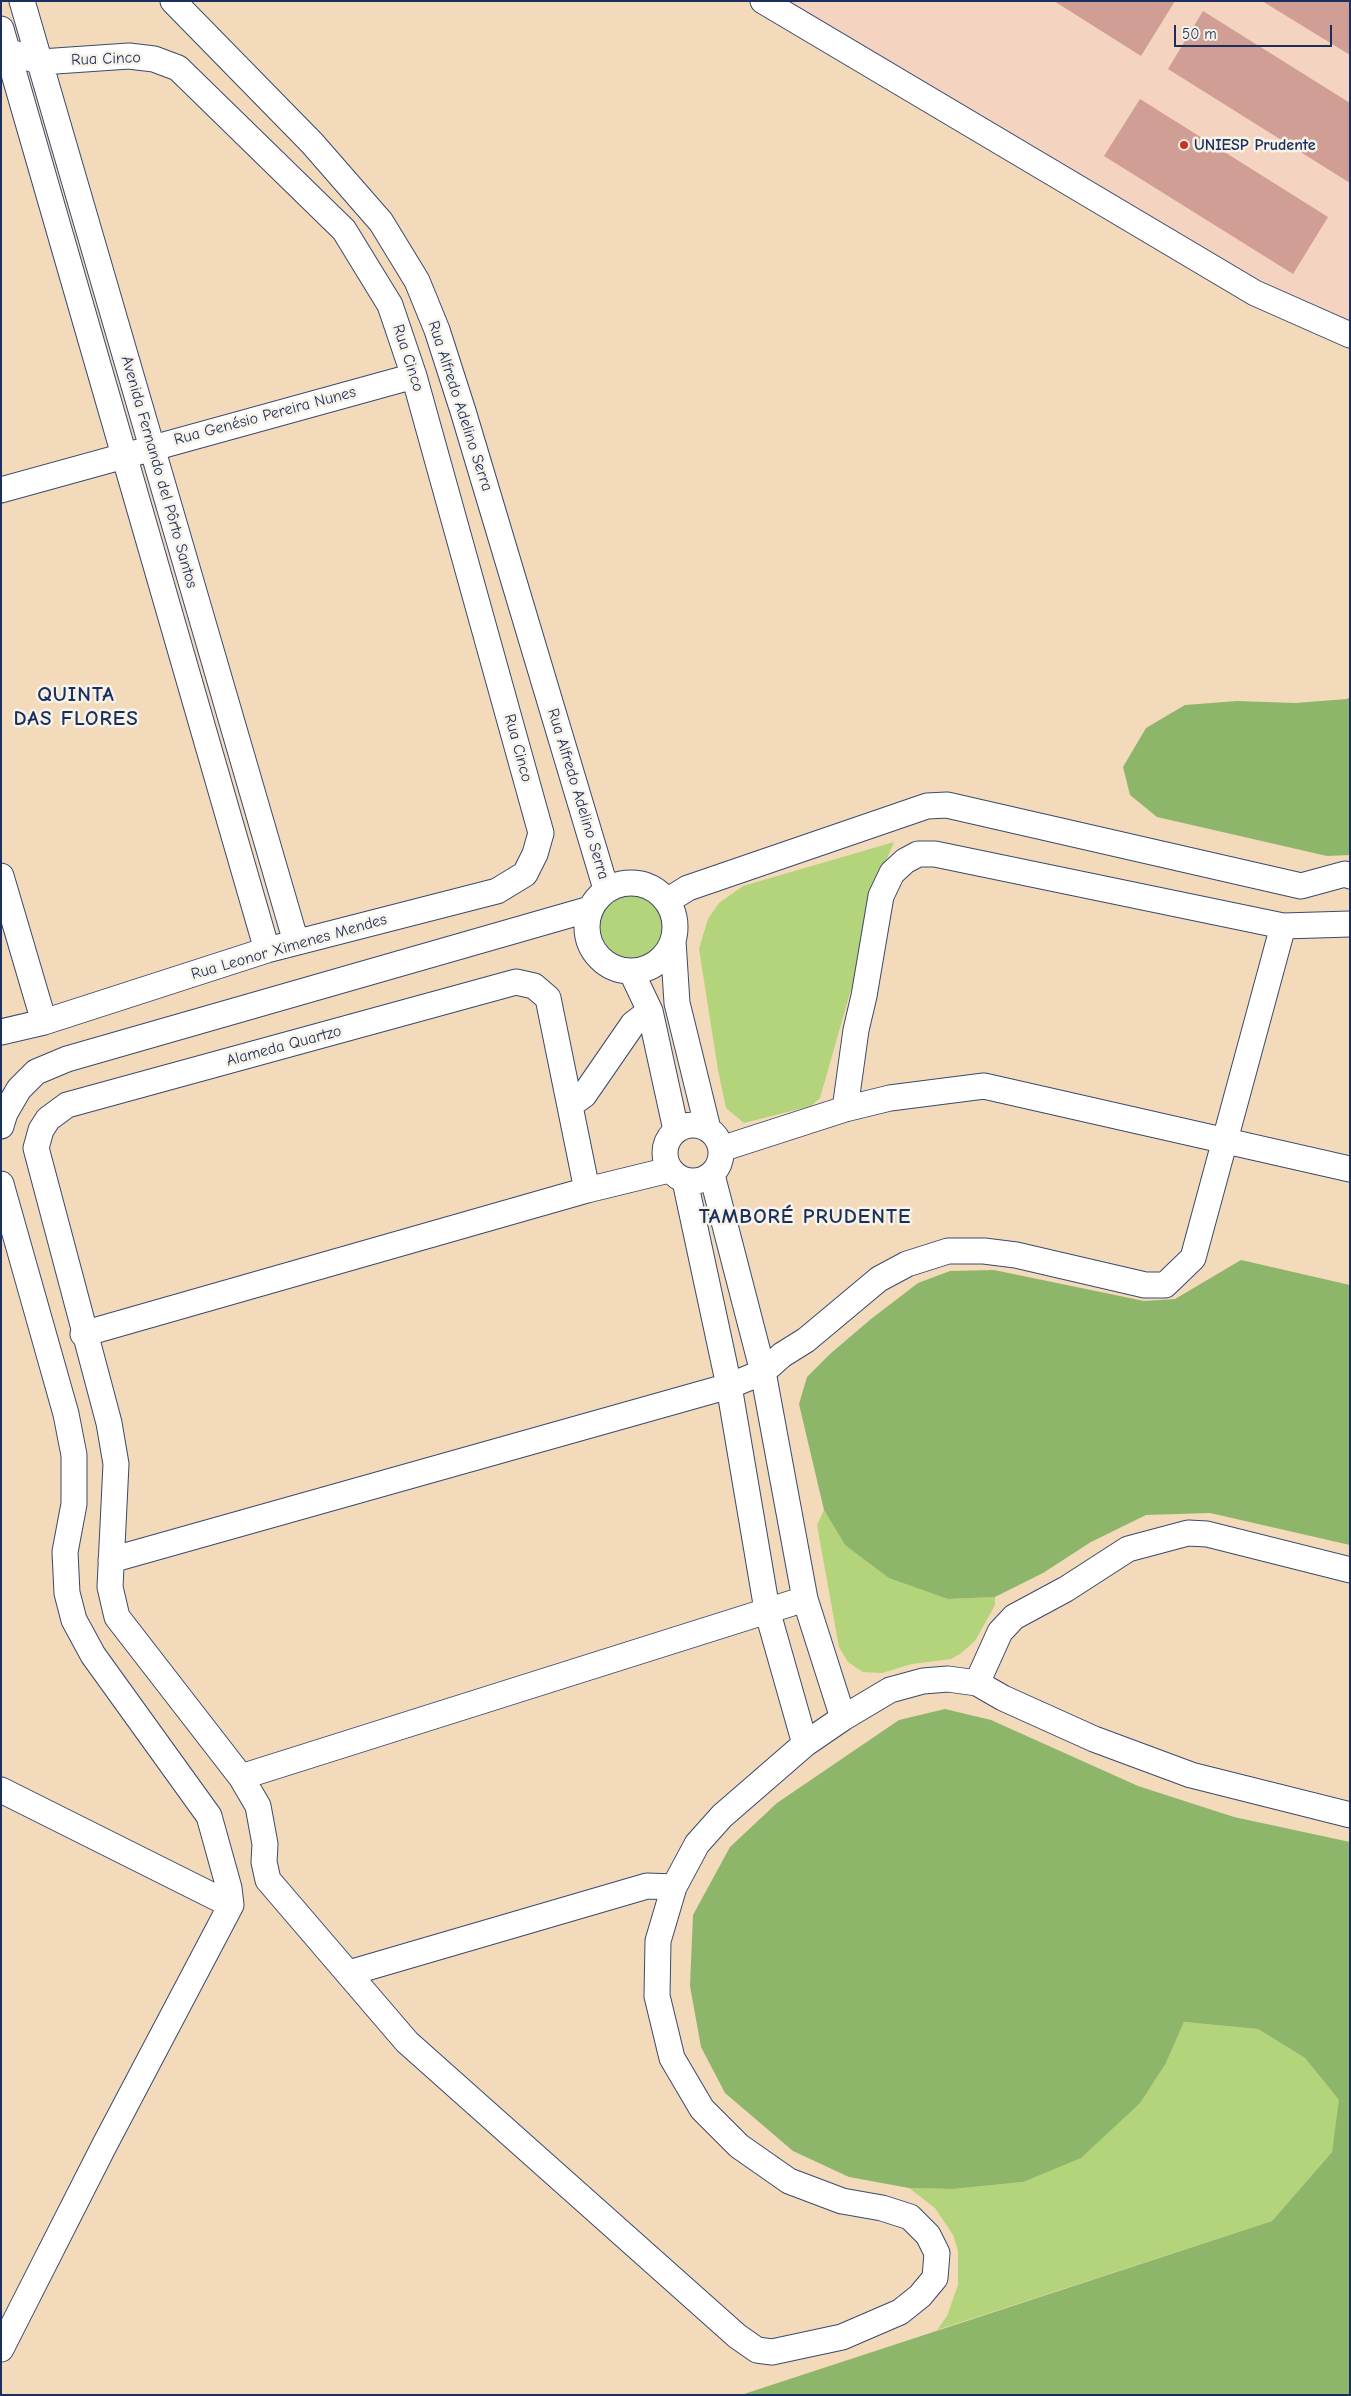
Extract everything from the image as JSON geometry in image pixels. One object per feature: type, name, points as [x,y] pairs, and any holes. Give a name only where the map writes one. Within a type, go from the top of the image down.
[{"type":"street","name":"Avenida Fernando del Pôrto Santos","points":[[22,1],[296,942]]},
{"type":"street","name":"Rua Alfredo Adelino Serra","points":[[173,1],[312,143],[382,222],[417,281],[437,330],[463,411],[606,889]]},
{"type":"street","points":[[763,1],[1254,293],[1350,335]]},
{"type":"street","name":"Avenida Fernando del Pôrto Santos","points":[[1,29],[267,950]]},
{"type":"street","points":[[6,51],[41,62]]},
{"type":"street","name":"Rua Cinco","points":[[41,62],[130,56],[154,58],[178,68],[344,230],[390,305],[414,376],[541,833],[535,854]]},
{"type":"street","name":"Rua Genésio Pereira Nunes","points":[[1,490],[414,376]]},
{"type":"street","points":[[667,901],[688,888],[927,806],[947,805],[1301,886],[1345,874],[1350,876]]},
{"type":"street","name":"Rua Leonor Ximenes Mendes","points":[[1,1032],[44,1022],[267,950],[498,892],[525,874],[535,854]]},
{"type":"street","points":[[845,1109],[856,1030],[864,996],[881,896],[892,873],[904,861],[918,854],[935,854],[1283,926],[1350,924]]},
{"type":"street","points":[[1,876],[44,1022]]},
{"type":"street","points":[[83,1334],[587,1190],[677,1175],[704,1180],[712,1175],[721,1158],[714,1139],[677,1003],[673,914],[667,901],[657,891],[646,885],[632,882],[618,883],[606,889],[596,898],[590,909],[586,923],[587,938],[594,951],[610,966],[632,971],[645,969],[667,953],[673,941]]},
{"type":"street","points":[[1,1126],[5,1113],[19,1089],[36,1072],[67,1059],[590,909]]},
{"type":"street","points":[[111,1560],[729,1386],[763,1372],[879,1279],[908,1264],[948,1251],[984,1251],[1016,1255],[1145,1285],[1165,1284],[1193,1258],[1283,926]]},
{"type":"street","points":[[632,971],[650,1011],[676,1130]]},
{"type":"street","name":"Alameda Quartzo","points":[[587,1190],[548,998],[534,986],[516,982],[67,1105],[48,1119],[40,1130],[36,1148],[83,1334],[109,1423],[116,1464],[110,1587],[117,1617],[241,1777],[258,1806],[266,1844],[264,1862],[268,1880],[407,2042],[737,2336],[758,2350],[772,2352],[842,2336],[900,2312],[920,2296],[935,2278],[937,2254],[928,2235],[910,2217],[882,2208],[842,2201],[788,2181],[739,2146],[702,2109],[672,2058],[657,1996],[658,1941],[674,1887],[697,1844],[722,1816],[805,1744],[842,1718],[890,1690],[923,1681],[948,1679],[977,1684],[1003,1698],[1094,1739],[1190,1775],[1350,1815]]},
{"type":"street","points":[[570,1105],[584,1095],[633,1024],[650,1011]]},
{"type":"street","points":[[805,1744],[767,1610],[729,1386],[677,1175],[665,1160],[665,1148],[668,1138],[676,1130],[692,1125],[714,1139],[890,1098],[984,1086],[1224,1142],[1350,1169]]},
{"type":"street","points":[[712,1175],[763,1372],[805,1599],[842,1718]]},
{"type":"street","points":[[1,1184],[66,1414],[74,1455],[74,1504],[66,1552],[67,1593],[74,1620],[93,1655],[209,1816],[229,1888],[231,1905],[104,2146],[1,2349]]},
{"type":"street","points":[[977,1684],[1000,1632],[1014,1617],[1066,1589],[1128,1549],[1188,1533],[1208,1534],[1350,1570]]},
{"type":"street","points":[[241,1777],[805,1599]]},
{"type":"street","points":[[1,1790],[231,1905]]},
{"type":"street","points":[[349,1973],[647,1886],[674,1887]]},
{"type":"shaded area","name":"UNIESP Prudente","points":[[777,1],[1350,1],[1350,329],[1260,288]]},
{"type":"green space","points":[[1350,697],[1350,855],[1327,856],[1157,817],[1130,795],[1123,767],[1146,728],[1185,705],[1237,701],[1295,703],[1347,699]]},
{"type":"green space","points":[[894,842],[878,880],[854,979],[820,1098],[811,1106],[744,1123],[726,1108],[718,1070],[699,949],[708,919],[719,903],[743,886]]},
{"type":"green space","points":[[631,892],[644,895],[656,902],[663,914],[666,927],[663,940],[656,952],[644,959],[631,962],[618,959],[606,952],[599,940],[596,927],[599,914],[606,902],[618,895]]},
{"type":"green space","points":[[1241,1260],[1350,1285],[1350,1545],[1210,1513],[1146,1515],[1091,1542],[1043,1573],[995,1597],[948,1599],[889,1578],[845,1545],[824,1510],[799,1404],[807,1377],[830,1354],[871,1319],[918,1283],[950,1271],[994,1270],[1144,1301],[1175,1299]]},
{"type":"green space","points":[[824,1510],[845,1545],[948,1599],[995,1597],[995,1605],[975,1641],[951,1659],[912,1664],[882,1673],[863,1672],[848,1662],[839,1647],[817,1525]]},
{"type":"green space","points":[[945,1709],[991,1720],[1138,1786],[1234,1817],[1350,1842],[1350,2395],[741,2395],[1272,2221],[1332,2152],[1339,2100],[1305,2058],[1258,2029],[1184,2022],[1166,2063],[1140,2103],[1081,2158],[1023,2182],[953,2189],[909,2188],[849,2177],[793,2151],[725,2093],[701,2047],[690,1986],[693,1915],[730,1847],[777,1803],[899,1720]]},
{"type":"green space","points":[[1184,2022],[1258,2029],[1305,2058],[1340,2101],[1332,2152],[1272,2221],[937,2330],[947,2316],[958,2285],[958,2251],[953,2235],[935,2208],[909,2188],[953,2189],[1023,2182],[1166,2063]]},
{"type":"building","points":[[1054,1],[1175,1],[1141,56]]},
{"type":"building","points":[[1262,1],[1350,1],[1350,55]]},
{"type":"building","points":[[1203,11],[1350,103],[1350,183],[1168,69]]},
{"type":"building","points":[[1140,99],[1328,217],[1293,274],[1104,156]]},
{"type":"place","name":"UNIESP Prudente","points":[[1184,145]]},
{"type":"district","name":"QUINTA DAS FLORES","points":[[76,707]]},
{"type":"district","name":"TAMBORÉ PRUDENTE","points":[[805,1217]]}]
